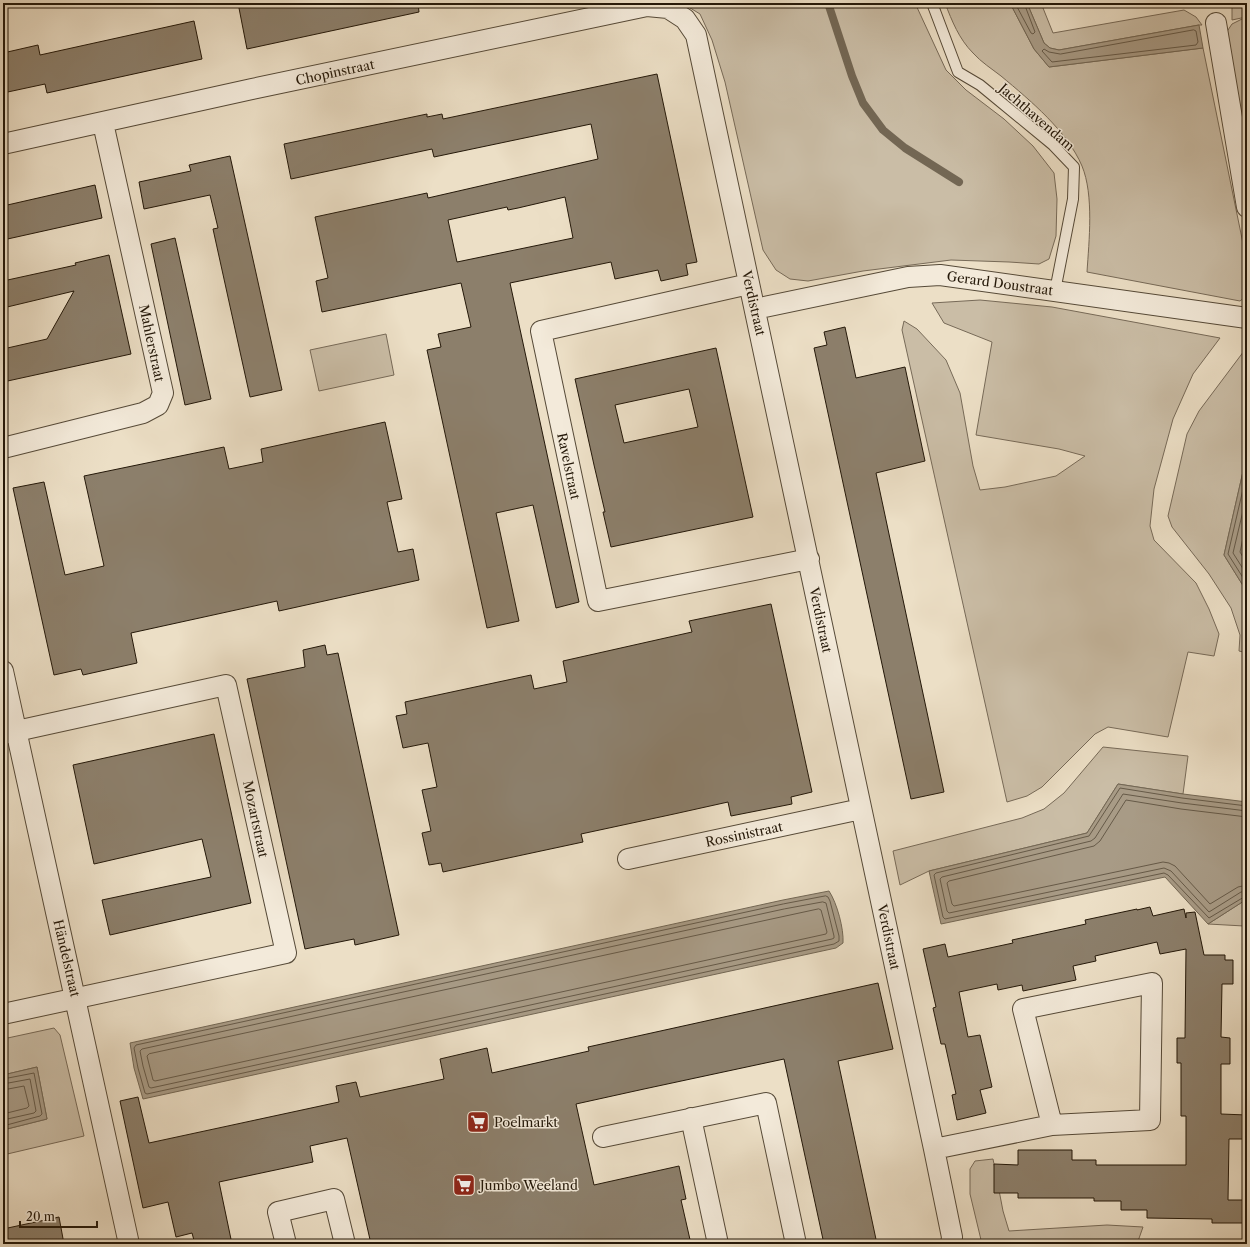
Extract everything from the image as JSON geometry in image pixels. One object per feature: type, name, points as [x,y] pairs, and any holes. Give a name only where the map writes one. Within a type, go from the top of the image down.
[{"type":"street","name":"Chopinstraat","points":[[3,144],[252,89],[647,6],[668,8]]},
{"type":"street","name":"Verdistraat","points":[[668,8],[685,19],[696,35],[934,1149],[952,1237],[951,1244]]},
{"type":"street","points":[[1216,23],[1246,197]]},
{"type":"street","name":"Mahlerstraat","points":[[3,448],[143,413],[158,405],[163,393],[102,123]]},
{"type":"street","name":"Gerard Doustraat","points":[[755,309],[908,277],[940,274],[1247,318]]},
{"type":"street","name":"Ravelstraat","points":[[749,284],[541,331],[598,601],[809,559]]},
{"type":"street","name":"Händelstraat","points":[[3,671],[10,732],[76,999],[129,1244]]},
{"type":"street","name":"Mozartstraat","points":[[10,732],[226,685],[286,953],[76,999]]},
{"type":"street","name":"Rossinistraat","points":[[628,859],[861,809]]},
{"type":"street","points":[[934,1149],[1052,1125],[1150,1120],[1152,983],[1023,1009],[1052,1125]]},
{"type":"street","points":[[3,1014],[76,999]]},
{"type":"street","points":[[603,1137],[766,1103],[796,1244]]},
{"type":"street","points":[[691,1118],[718,1244]]},
{"type":"street","points":[[286,1244],[278,1212],[334,1199],[345,1244]]},
{"type":"lane","name":"Jachthavendam","points":[[932,3],[958,72],[980,85],[1047,140],[1074,167],[1073,199],[1055,291]]},
{"type":"shaded area","points":[[682,3],[915,3],[946,70],[966,90],[1004,119],[1033,146],[1054,173],[1057,199],[1056,236],[1049,259],[1039,264],[951,260],[863,271],[808,281],[790,279],[776,270],[763,250],[725,82],[712,40],[700,14]]},
{"type":"shaded area","points":[[945,3],[1010,3],[1034,49],[1049,67],[1203,48],[1247,263],[1247,291],[1245,297],[1240,301],[1087,272],[1090,218],[1088,190],[1082,166],[1067,141],[1047,117],[968,48],[956,30]]},
{"type":"shaded area","points":[[1027,3],[1041,3],[1053,33],[1184,10],[1196,17],[1202,25],[1059,50],[1050,48],[1044,43]]},
{"type":"shaded area","points":[[1235,3],[1247,3],[1247,160],[1224,36],[1232,24],[1246,17],[1232,20],[1232,6]]},
{"type":"shaded area","points":[[980,300],[1052,307],[1220,338],[1193,374],[1173,419],[1154,489],[1150,526],[1154,540],[1196,583],[1209,609],[1219,634],[1214,656],[1188,652],[1168,737],[1108,727],[1095,734],[1042,787],[1027,796],[1007,802],[902,330],[904,321],[917,329],[946,360],[960,393],[973,466],[980,490],[1005,487],[1056,476],[1085,456],[1059,449],[976,435],[992,342],[944,323],[932,303]]},
{"type":"shaded area","points":[[386,334],[394,375],[319,391],[310,350]]},
{"type":"shaded area","points":[[1247,347],[1247,454],[1224,555],[1247,592],[1247,653],[1239,651],[1240,635],[1231,608],[1209,574],[1172,527],[1168,516],[1187,434],[1199,411]]},
{"type":"shaded area","points":[[1103,747],[1188,756],[1183,794],[1118,784],[1087,833],[929,871],[900,885],[893,851],[1022,818],[1044,809],[1064,793]]},
{"type":"shaded area","points":[[1247,899],[1247,936],[1245,934],[1244,926],[1208,924]]},
{"type":"shaded area","points":[[54,1028],[60,1035],[84,1136],[3,1155],[3,1130],[47,1119],[37,1067],[3,1075],[3,1039]]},
{"type":"shaded area","points":[[993,1159],[1003,1211],[1009,1231],[1107,1225],[1143,1227],[1137,1244],[982,1244],[970,1194],[970,1169],[975,1161]]},
{"type":"water","points":[[1010,3],[1027,3],[1044,43],[1050,48],[1059,50],[1199,25],[1203,48],[1049,67],[1034,49]]},
{"type":"water","points":[[1247,454],[1247,592],[1224,555]]},
{"type":"water","points":[[1118,784],[1247,802],[1247,899],[1208,924],[1165,877],[941,924],[929,871],[1087,833]]},
{"type":"water","points":[[829,891],[837,909],[843,937],[843,943],[836,948],[143,1099],[134,1068],[130,1043]]},
{"type":"water","points":[[37,1067],[47,1119],[3,1130],[3,1075]]},
{"type":"building","points":[[238,3],[418,3],[419,12],[247,49]]},
{"type":"building","points":[[194,21],[202,59],[47,93],[45,84],[3,93],[3,53],[38,45],[40,55]]},
{"type":"building","points":[[657,74],[697,262],[686,264],[688,275],[661,281],[658,270],[615,279],[611,262],[510,283],[579,602],[556,608],[533,505],[496,513],[519,621],[487,628],[427,350],[441,347],[438,334],[471,327],[461,283],[322,312],[316,281],[328,278],[315,217],[427,193],[428,198],[598,159],[591,124],[434,157],[432,149],[291,179],[284,144],[427,114],[427,117],[442,114],[443,119]],"holes":[[[565,197],[573,238],[457,262],[448,220],[507,207],[508,210]]]},
{"type":"building","points":[[230,156],[282,390],[250,397],[213,229],[218,228],[210,195],[144,209],[139,182],[191,171],[189,165]]},
{"type":"building","points":[[95,185],[102,218],[3,240],[3,206]]},
{"type":"building","points":[[175,238],[211,399],[185,405],[151,244]]},
{"type":"building","points":[[109,255],[131,354],[3,382],[3,349],[47,339],[74,291],[3,308],[3,281],[76,265],[75,263]]},
{"type":"building","points":[[845,327],[856,378],[905,367],[925,461],[876,473],[944,792],[911,799],[814,348],[827,345],[824,332]]},
{"type":"building","points":[[716,348],[753,517],[611,547],[603,512],[605,512],[575,379]],"holes":[[[689,389],[698,427],[624,443],[615,405]]]},
{"type":"building","points":[[385,422],[402,499],[387,502],[398,552],[413,549],[419,580],[279,611],[277,601],[131,633],[137,663],[83,675],[81,669],[54,675],[13,488],[44,482],[65,575],[104,566],[84,476],[224,447],[229,469],[263,462],[261,449]]},
{"type":"building","points":[[771,604],[812,792],[791,797],[792,804],[731,816],[728,802],[581,834],[583,842],[443,872],[441,863],[429,865],[422,833],[431,831],[422,790],[437,787],[428,743],[403,748],[396,716],[407,714],[405,702],[531,675],[534,689],[567,682],[563,661],[692,632],[689,621]]},
{"type":"building","points":[[325,645],[327,655],[338,653],[399,935],[355,945],[354,939],[305,949],[247,679],[305,667],[303,650]]},
{"type":"building","points":[[214,734],[251,903],[110,935],[102,900],[211,877],[202,839],[94,864],[73,765]]},
{"type":"building","points":[[1150,907],[1153,916],[1184,909],[1186,918],[1186,913],[1195,912],[1204,955],[1225,955],[1225,960],[1233,960],[1233,984],[1222,984],[1221,1037],[1230,1038],[1230,1064],[1221,1064],[1221,1114],[1247,1115],[1247,1139],[1229,1139],[1228,1200],[1245,1200],[1245,1223],[1212,1223],[1212,1219],[1147,1218],[1147,1210],[1121,1210],[1121,1201],[1094,1201],[1094,1198],[1018,1198],[1018,1193],[994,1193],[994,1164],[1018,1165],[1018,1150],[1072,1150],[1072,1160],[1096,1160],[1096,1165],[1186,1165],[1186,1116],[1181,1116],[1181,1063],[1177,1063],[1177,1038],[1185,1038],[1186,949],[1160,954],[1157,942],[1095,956],[1096,961],[1073,966],[1076,980],[1023,991],[1022,985],[998,990],[997,984],[959,992],[968,1037],[980,1035],[992,1087],[980,1090],[986,1113],[957,1120],[952,1095],[956,1094],[945,1044],[941,1044],[933,1008],[936,1007],[923,949],[945,944],[948,957],[1013,943],[1012,940],[1086,924],[1085,920]]},
{"type":"building","points":[[878,983],[893,1049],[838,1061],[877,1244],[824,1244],[784,1059],[576,1104],[594,1185],[679,1166],[686,1199],[681,1200],[691,1244],[371,1244],[347,1138],[310,1146],[313,1162],[219,1182],[232,1244],[195,1244],[192,1233],[176,1237],[168,1202],[143,1208],[120,1101],[138,1097],[149,1143],[339,1102],[336,1086],[356,1082],[360,1097],[444,1079],[440,1059],[487,1048],[492,1073],[589,1051],[588,1047]]},
{"type":"building","points":[[59,1217],[64,1244],[3,1244],[3,1229]]},
{"type":"waterway","points":[[828,3],[852,76],[863,103],[883,130],[905,148],[959,182]]},
{"type":"place","name":"Poelmarkt","points":[[478,1122]]},
{"type":"place","name":"Jumbo Weeland","points":[[464,1185]]}]
